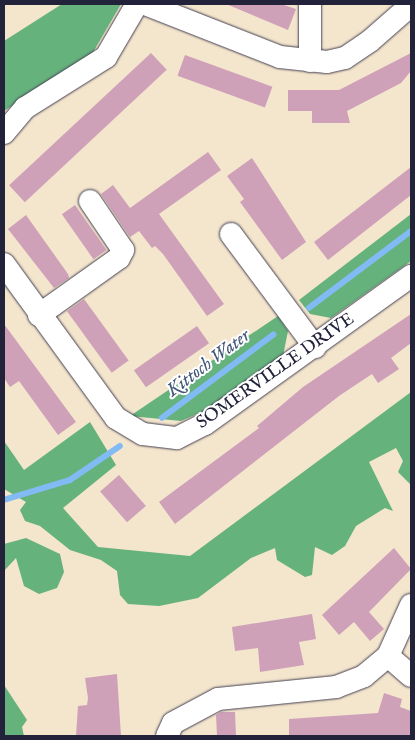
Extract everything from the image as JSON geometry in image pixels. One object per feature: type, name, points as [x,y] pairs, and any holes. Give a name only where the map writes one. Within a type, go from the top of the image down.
[{"type":"street","points":[[4,132],[25,108],[106,57],[137,4]]},
{"type":"street","points":[[145,4],[280,57],[310,61],[345,58],[411,5]]},
{"type":"street","points":[[310,4],[310,61]]},
{"type":"street","points":[[39,315],[119,258],[123,250],[90,201]]},
{"type":"street","points":[[231,234],[315,347]]},
{"type":"street","name":"SOMERVILLE DRIVE","points":[[4,264],[39,315],[116,418],[143,434],[177,438],[205,424],[315,347],[411,276]]},
{"type":"street","points":[[167,736],[173,723],[218,698],[336,687],[364,676],[388,656],[411,605]]},
{"type":"street","points":[[388,656],[411,676]]},
{"type":"green space","points":[[62,4],[121,4],[92,54],[4,111],[4,41]]},
{"type":"green space","points":[[411,214],[411,261],[331,318],[310,314],[299,300]]},
{"type":"green space","points":[[278,316],[288,331],[283,356],[204,411],[181,421],[130,416]]},
{"type":"green space","points":[[411,392],[411,485],[398,472],[403,461],[396,448],[369,462],[393,511],[385,508],[356,526],[345,546],[332,555],[315,547],[312,575],[305,577],[277,560],[275,548],[251,558],[198,598],[159,606],[128,604],[120,595],[117,571],[101,560],[70,550],[40,526],[25,521],[20,510],[26,502],[4,489],[4,441],[24,470],[90,422],[116,465],[63,508],[98,547],[190,556]]},
{"type":"green space","points":[[26,538],[60,554],[64,572],[57,588],[39,594],[24,586],[16,558],[4,571],[4,544]]},
{"type":"green space","points":[[4,685],[27,720],[22,727],[24,736],[4,736]]},
{"type":"building","points":[[226,4],[281,4],[296,9],[288,30]]},
{"type":"building","points":[[151,53],[167,70],[25,202],[9,185]]},
{"type":"building","points":[[411,53],[411,71],[401,83],[347,111],[350,123],[312,123],[312,111],[288,111],[288,90],[339,90]]},
{"type":"building","points":[[185,55],[272,87],[265,107],[177,76]]},
{"type":"building","points":[[208,152],[221,170],[159,214],[224,304],[207,316],[163,254],[155,246],[152,248],[139,231],[130,237],[101,194],[113,185],[130,208]]},
{"type":"building","points":[[252,158],[306,242],[282,260],[240,202],[244,199],[227,176]]},
{"type":"building","points":[[411,167],[411,195],[328,260],[314,242]]},
{"type":"building","points":[[75,205],[107,250],[93,259],[62,214]]},
{"type":"building","points":[[26,215],[68,274],[69,278],[54,288],[8,229]]},
{"type":"building","points":[[84,299],[129,360],[112,373],[67,311]]},
{"type":"building","points":[[411,314],[411,343],[391,358],[399,369],[378,383],[372,374],[339,396],[175,524],[159,502],[259,428],[257,426],[303,387]]},
{"type":"building","points":[[4,324],[76,422],[58,435],[19,381],[10,387],[4,378]]},
{"type":"building","points":[[197,326],[209,343],[146,387],[134,370]]},
{"type":"building","points":[[119,475],[146,506],[127,522],[100,491]]},
{"type":"building","points":[[394,548],[411,569],[369,612],[384,629],[370,641],[354,622],[339,635],[322,615]]},
{"type":"building","points":[[312,614],[316,639],[299,642],[304,665],[260,672],[258,648],[235,651],[232,627]]},
{"type":"building","points":[[117,674],[121,736],[76,736],[78,706],[87,705],[88,698],[85,678]]},
{"type":"building","points":[[384,693],[402,699],[400,707],[411,711],[411,736],[289,736],[289,719],[378,713]]},
{"type":"building","points":[[221,712],[235,712],[236,736],[217,736],[216,715]]},
{"type":"waterway","name":"Kittoch Water","points":[[309,308],[411,231]]},
{"type":"waterway","name":"Kittoch Water","points":[[162,418],[273,335]]},
{"type":"waterway","name":"Kittoch Water","points":[[4,500],[70,480],[120,446]]}]
